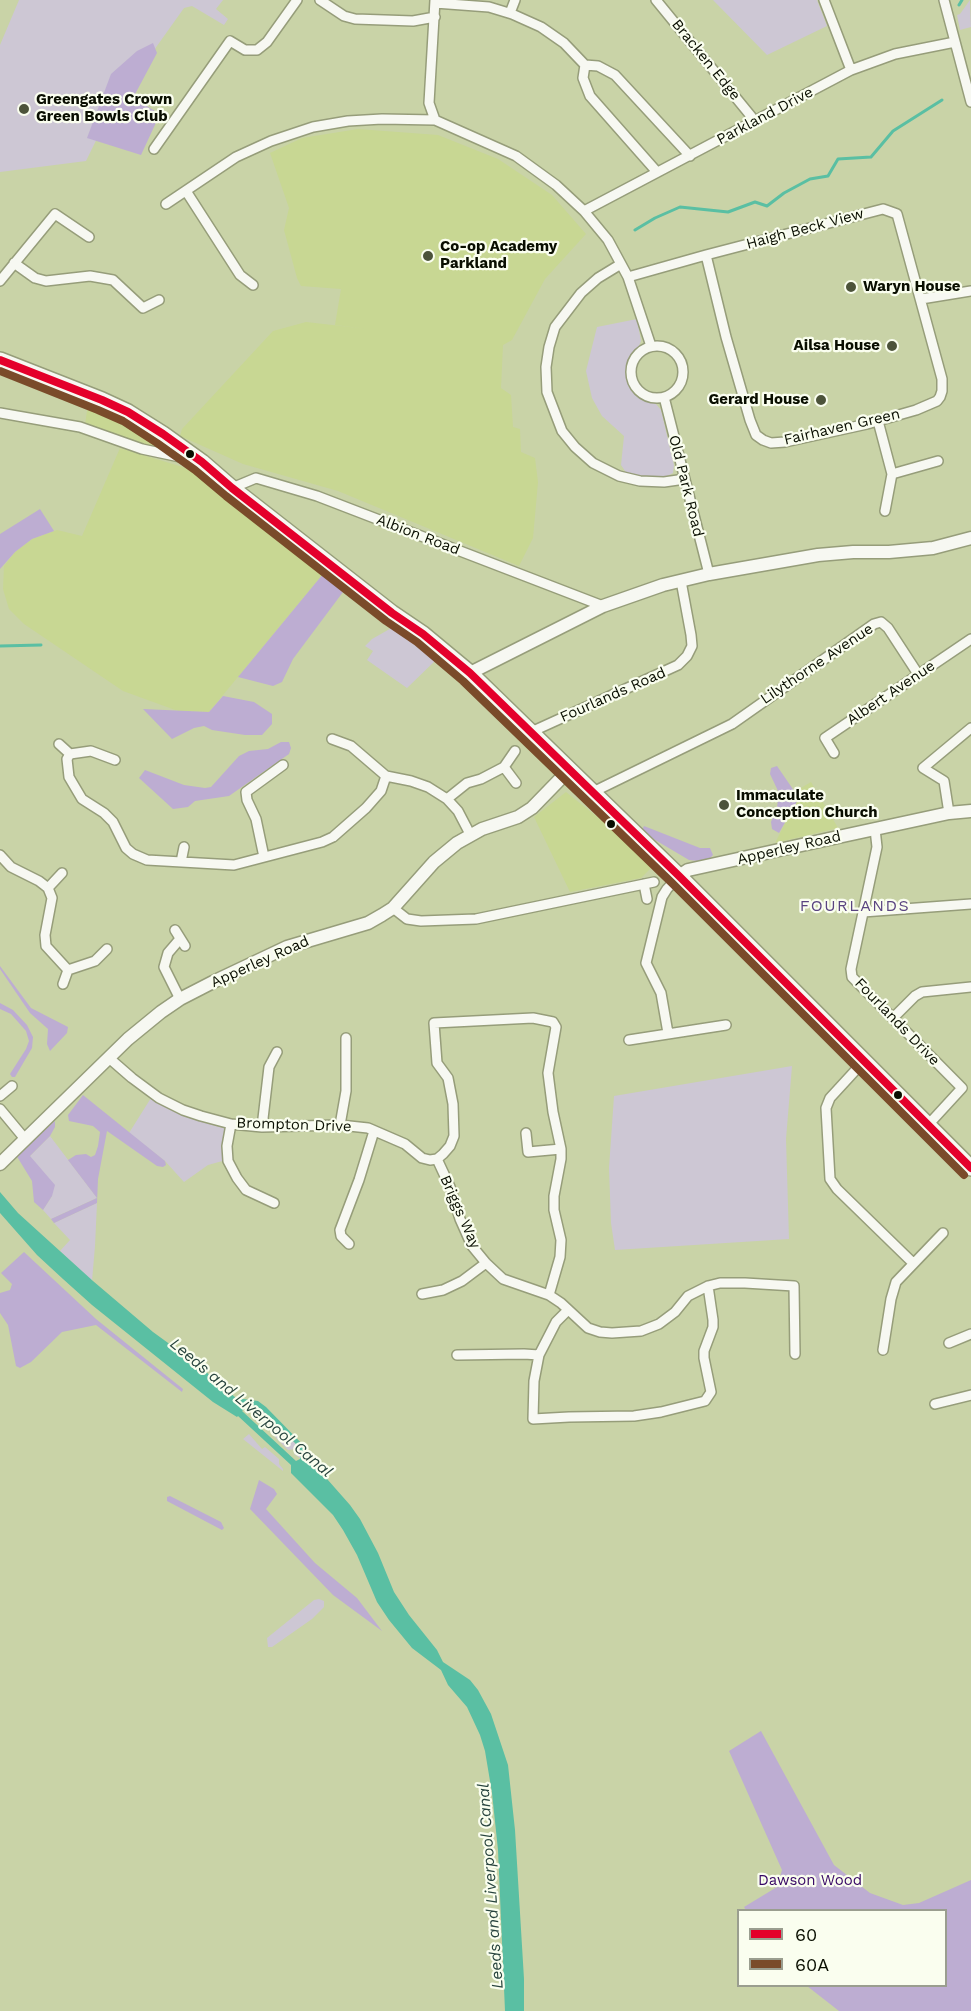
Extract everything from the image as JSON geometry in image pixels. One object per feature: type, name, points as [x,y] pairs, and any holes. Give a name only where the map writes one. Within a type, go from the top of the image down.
[{"type":"main road","points":[[0,360],[129,412],[202,462],[232,488],[423,634],[470,673],[679,876],[971,1168]]},
{"type":"street","points":[[154,149],[230,41],[245,50],[257,50],[267,42],[297,0]]},
{"type":"street","points":[[320,0],[344,16],[356,19],[413,21],[435,17]]},
{"type":"street","points":[[510,13],[515,0]]},
{"type":"street","name":"Bracken Edge","points":[[656,0],[755,121]]},
{"type":"street","points":[[824,0],[851,70]]},
{"type":"street","points":[[944,0],[971,102]]},
{"type":"street","points":[[435,120],[429,103],[435,2],[489,7],[510,13],[542,27],[564,43],[585,65],[598,66],[615,75],[690,156]]},
{"type":"street","name":"Parkland Drive","points":[[584,211],[851,70],[895,54],[955,42]]},
{"type":"street","points":[[585,65],[583,78],[590,96],[657,172]]},
{"type":"street","points":[[166,204],[236,157],[271,141],[313,127],[359,120],[435,120],[516,156],[556,185],[584,211],[608,240],[628,276],[651,346]]},
{"type":"street","points":[[186,191],[240,275],[253,285]]},
{"type":"street","name":"Haigh Beck View","points":[[628,276],[883,209],[897,214],[921,299]]},
{"type":"street","points":[[0,281],[55,214],[89,237]]},
{"type":"street","name":"Fairhaven Green","points":[[706,255],[726,337],[756,435],[771,443],[785,442],[878,421],[937,401],[942,391],[942,379],[921,299]]},
{"type":"street","points":[[14,263],[35,279],[46,281],[90,276],[113,280],[143,308],[159,300]]},
{"type":"street","points":[[621,264],[598,278],[581,293],[555,327],[546,367],[547,392],[562,431],[593,463],[619,476],[640,481],[664,482],[685,479]]},
{"type":"street","points":[[921,299],[971,291]]},
{"type":"street","points":[[651,346],[660,346],[675,352],[684,368],[681,384],[671,394],[664,397],[655,398],[646,395],[633,383],[632,365],[636,357],[651,346]]},
{"type":"street","name":"Old Park Road","points":[[664,397],[709,574]]},
{"type":"street","points":[[0,413],[80,427],[142,449],[202,462]]},
{"type":"street","points":[[878,421],[892,474],[885,511]]},
{"type":"street","points":[[892,474],[938,461]]},
{"type":"street","name":"Albion Road","points":[[232,488],[256,478],[317,496],[603,606]]},
{"type":"street","points":[[470,673],[603,606],[663,585],[709,574],[818,555],[933,548],[971,538]]},
{"type":"street","name":"Fourlands Road","points":[[531,732],[678,665],[687,656],[692,646],[681,581]]},
{"type":"street","name":"Lilythorne Avenue","points":[[593,792],[732,724],[874,624],[881,622],[888,628],[918,674]]},
{"type":"street","name":"Albert Avenue","points":[[834,753],[825,738],[971,639]]},
{"type":"street","points":[[949,813],[944,781],[923,768],[971,728]]},
{"type":"street","points":[[332,739],[351,746],[386,776],[428,787],[447,799],[458,811],[470,834]]},
{"type":"street","points":[[59,744],[69,754]]},
{"type":"street","points":[[69,754],[91,751],[115,760]]},
{"type":"street","points":[[447,799],[467,783],[481,779],[504,767],[515,751]]},
{"type":"street","points":[[69,754],[67,767],[73,787],[82,799],[104,813],[113,822],[126,848],[147,860],[234,865],[322,842],[333,837],[366,808],[381,791],[386,776]]},
{"type":"street","points":[[264,857],[256,819],[247,800],[246,792],[283,765]]},
{"type":"street","points":[[504,767],[516,783]]},
{"type":"street","name":"Apperley Road","points":[[0,1164],[109,1058],[148,1023],[180,999],[287,947],[368,923],[393,908],[434,862],[470,834],[518,817],[532,808],[569,770]]},
{"type":"street","name":"Apperley Road","points":[[679,876],[688,870],[949,813],[971,811]]},
{"type":"street","name":"Fourlands Drive","points":[[875,829],[877,847],[851,969],[852,977],[962,1088]]},
{"type":"street","points":[[181,862],[184,847]]},
{"type":"street","points":[[0,855],[11,867],[48,888],[52,898],[45,935],[46,946],[68,970]]},
{"type":"street","points":[[48,888],[62,873]]},
{"type":"street","points":[[668,1033],[662,993],[646,963],[662,897],[679,876]]},
{"type":"street","points":[[393,908],[407,920],[476,919],[649,883],[647,899]]},
{"type":"street","points":[[863,912],[971,904]]},
{"type":"street","points":[[180,939],[168,953],[164,967],[180,999]]},
{"type":"street","points":[[68,970],[95,961],[107,949]]},
{"type":"street","points":[[95,961],[101,971]]},
{"type":"street","points":[[63,984],[68,970]]},
{"type":"street","points":[[893,1018],[922,992],[971,987]]},
{"type":"street","points":[[437,1159],[450,1146],[454,1136],[453,1104],[448,1078],[437,1063],[434,1023],[533,1018],[553,1022],[556,1028],[548,1073],[561,1149],[554,1196],[554,1210],[561,1240],[560,1257],[549,1294],[588,1328],[612,1334],[640,1331],[659,1324],[675,1312],[688,1296],[708,1286],[745,1282],[794,1286],[795,1354]]},
{"type":"street","points":[[629,1040],[726,1025]]},
{"type":"street","points":[[340,1125],[346,1091],[346,1038]]},
{"type":"street","points":[[262,1127],[269,1067],[277,1052]]},
{"type":"street","name":"Brompton Drive","points":[[109,1058],[159,1098],[183,1110],[231,1124],[262,1127],[340,1125],[369,1128],[405,1144],[422,1158],[437,1159]]},
{"type":"street","points":[[864,1061],[830,1098],[826,1108],[830,1179],[837,1189],[913,1263]]},
{"type":"street","points":[[928,1125],[971,1080]]},
{"type":"street","points":[[0,1096],[12,1086]]},
{"type":"street","points":[[0,1108],[25,1139]]},
{"type":"street","points":[[231,1124],[227,1146],[228,1161],[237,1178],[246,1190],[274,1203]]},
{"type":"street","points":[[349,1244],[341,1236],[340,1230],[374,1131]]},
{"type":"street","points":[[526,1132],[528,1152],[561,1149]]},
{"type":"street","name":"Briggs Way","points":[[437,1159],[472,1246],[486,1263],[503,1279],[549,1294]]},
{"type":"street","points":[[884,1350],[891,1299],[896,1282],[944,1233]]},
{"type":"street","points":[[423,1294],[443,1290],[462,1281],[486,1263]]},
{"type":"street","points":[[568,1310],[556,1322],[539,1355],[534,1381],[533,1419],[634,1416],[705,1401],[711,1392],[704,1351],[713,1327],[708,1286]]},
{"type":"street","points":[[949,1343],[971,1334]]},
{"type":"street","points":[[456,1355],[539,1355]]},
{"type":"street","points":[[935,1404],[971,1395]]},
{"type":"shaded area","points":[[19,0],[223,0],[216,9],[228,19],[224,25],[192,6],[184,8],[110,112],[86,161],[0,172],[0,45]]},
{"type":"shaded area","points":[[713,0],[817,0],[827,26],[767,55]]},
{"type":"shaded area","points":[[970,0],[971,27],[960,30],[957,15]]},
{"type":"shaded area","points":[[358,129],[438,135],[498,159],[552,195],[586,234],[545,279],[512,340],[503,345],[501,388],[511,395],[513,427],[520,429],[521,452],[535,458],[538,482],[533,538],[519,566],[338,491],[243,464],[180,436],[182,429],[273,331],[306,322],[368,329],[335,325],[341,289],[301,286],[284,230],[289,208],[270,153],[302,138]]},
{"type":"shaded area","points":[[637,319],[641,341],[626,376],[636,396],[656,404],[661,410],[674,465],[673,473],[665,477],[650,478],[627,474],[621,465],[624,436],[602,416],[592,398],[586,371],[597,327]]},
{"type":"shaded area","points":[[88,404],[134,428],[162,447],[150,446],[85,425]]},
{"type":"shaded area","points":[[120,448],[199,472],[323,574],[209,712],[178,711],[123,691],[24,624],[9,609],[3,589],[4,566],[15,552],[32,539],[57,530],[82,536]]},
{"type":"shaded area","points":[[395,626],[437,659],[407,688],[367,660],[373,651],[365,646],[372,639]]},
{"type":"shaded area","points":[[811,782],[838,828],[775,843],[798,798],[794,792]]},
{"type":"shaded area","points":[[566,792],[630,843],[653,866],[641,878],[570,892],[534,817]]},
{"type":"shaded area","points":[[792,1066],[786,1139],[789,1239],[615,1250],[611,1223],[609,1168],[614,1096]]},
{"type":"shaded area","points":[[151,1098],[183,1116],[226,1129],[226,1160],[208,1165],[184,1182],[165,1161],[129,1133]]},
{"type":"shaded area","points":[[50,1136],[97,1198],[51,1219],[43,1210],[52,1196],[30,1156]]},
{"type":"shaded area","points":[[97,1203],[92,1281],[60,1251],[70,1240],[54,1223]]},
{"type":"shaded area","points":[[249,1406],[261,1409],[300,1448],[300,1458],[294,1454],[296,1449],[288,1450],[272,1433],[274,1429],[267,1427],[250,1412]]},
{"type":"shaded area","points":[[249,1434],[262,1449],[265,1447],[279,1459],[283,1471],[243,1439]]},
{"type":"shaded area","points":[[314,1600],[324,1601],[324,1607],[312,1619],[272,1647],[268,1647],[267,1638]]},
{"type":"green space","points":[[153,43],[157,53],[133,98],[160,114],[141,155],[87,138],[111,74],[137,51]]},
{"type":"green space","points":[[40,509],[54,531],[32,539],[15,552],[0,569],[0,534]]},
{"type":"green space","points":[[323,574],[343,592],[293,659],[282,682],[273,686],[238,677]]},
{"type":"green space","points":[[223,696],[254,702],[272,714],[272,724],[262,735],[212,730],[204,726],[194,728],[172,739],[143,709],[209,712]]},
{"type":"green space","points":[[281,742],[289,742],[291,748],[289,754],[229,796],[195,801],[188,807],[173,809],[139,778],[145,770],[184,785],[211,787],[239,756],[249,751],[268,749]]},
{"type":"green space","points":[[777,766],[799,798],[779,833],[772,829],[771,822],[779,793],[770,774],[771,768]]},
{"type":"green space","points":[[644,826],[700,848],[710,848],[713,855],[698,861],[689,860],[645,834],[642,830]]},
{"type":"green space","points":[[0,966],[31,1008],[68,1027],[67,1033],[50,1051],[47,1044],[48,1029],[30,1013]]},
{"type":"green space","points":[[0,1003],[13,1010],[27,1025],[33,1037],[32,1048],[15,1077],[10,1074],[29,1041],[26,1031],[11,1014],[0,1009]]},
{"type":"green space","points":[[83,1095],[165,1161],[166,1165],[157,1166],[107,1131],[98,1179],[97,1203],[54,1223],[51,1219],[97,1198],[68,1160],[76,1155],[86,1154],[91,1157],[95,1155],[98,1146],[100,1132],[93,1126],[69,1121],[68,1115]]},
{"type":"green space","points":[[55,1121],[55,1127],[50,1136],[30,1156],[55,1185],[52,1196],[43,1210],[34,1202],[32,1181],[16,1155]]},
{"type":"green space","points":[[24,1252],[96,1319],[183,1389],[182,1392],[96,1325],[62,1332],[31,1362],[20,1368],[16,1366],[8,1325],[0,1313],[0,1293],[10,1290],[12,1284],[1,1273]]},
{"type":"green space","points":[[259,1480],[274,1489],[277,1494],[266,1509],[315,1563],[357,1598],[382,1631],[333,1595],[250,1509]]},
{"type":"green space","points":[[170,1496],[221,1522],[224,1528],[222,1530],[167,1501],[167,1497]]},
{"type":"green space","name":"Dawson Wood","points":[[761,1731],[834,1865],[870,1893],[903,1905],[919,1903],[971,1880],[971,2011],[839,2011],[808,1987],[947,1987],[947,1909],[745,1909],[744,1907],[777,1887],[782,1870],[729,1751]]},
{"type":"water","points":[[0,1192],[18,1213],[153,1332],[197,1364],[236,1398],[258,1401],[266,1407],[309,1451],[320,1471],[360,1519],[378,1553],[394,1592],[437,1650],[443,1662],[470,1680],[478,1690],[491,1714],[508,1765],[515,1830],[524,2011],[505,2011],[498,1850],[492,1793],[485,1751],[467,1707],[448,1685],[441,1670],[412,1648],[389,1620],[377,1602],[357,1555],[343,1530],[333,1515],[291,1473],[291,1465],[238,1416],[213,1402],[92,1305],[37,1255],[0,1213]],"holes":[[[241,1403],[261,1409],[300,1448],[300,1459],[296,1461],[242,1411],[244,1409]]]},
{"type":"waterway","points":[[959,5],[962,0]]},
{"type":"waterway","points":[[635,230],[680,207],[728,212],[755,202],[767,206],[784,193],[810,179],[828,176],[838,159],[871,157],[893,131],[942,100]]},
{"type":"waterway","points":[[0,646],[41,645]]},
{"type":"transit line","name":"60","points":[[0,360],[102,400],[128,412],[163,434],[202,462],[392,613],[423,634],[470,673],[679,876],[971,1168]]},
{"type":"transit line","name":"60A","points":[[0,371],[123,421],[157,443],[195,470],[386,621],[417,642],[463,681],[672,883],[964,1175]]},
{"type":"place","name":"Greengates Crown Green Bowls Club","points":[[24,109]]},
{"type":"place","name":"Co-op Academy Parkland","points":[[428,256]]},
{"type":"place","name":"Waryn House","points":[[851,287]]},
{"type":"place","name":"Ailsa House","points":[[892,346]]},
{"type":"place","name":"Gerard House","points":[[821,400]]},
{"type":"place","name":"Immaculate Conception Church","points":[[724,805]]},
{"type":"district","name":"FOURLANDS","points":[[855,906]]},
{"type":"water label","name":"Leeds and Liverpool Canal","points":[[251,1408]]},
{"type":"water label","name":"Leeds and Liverpool Canal","points":[[491,1886]]}]
